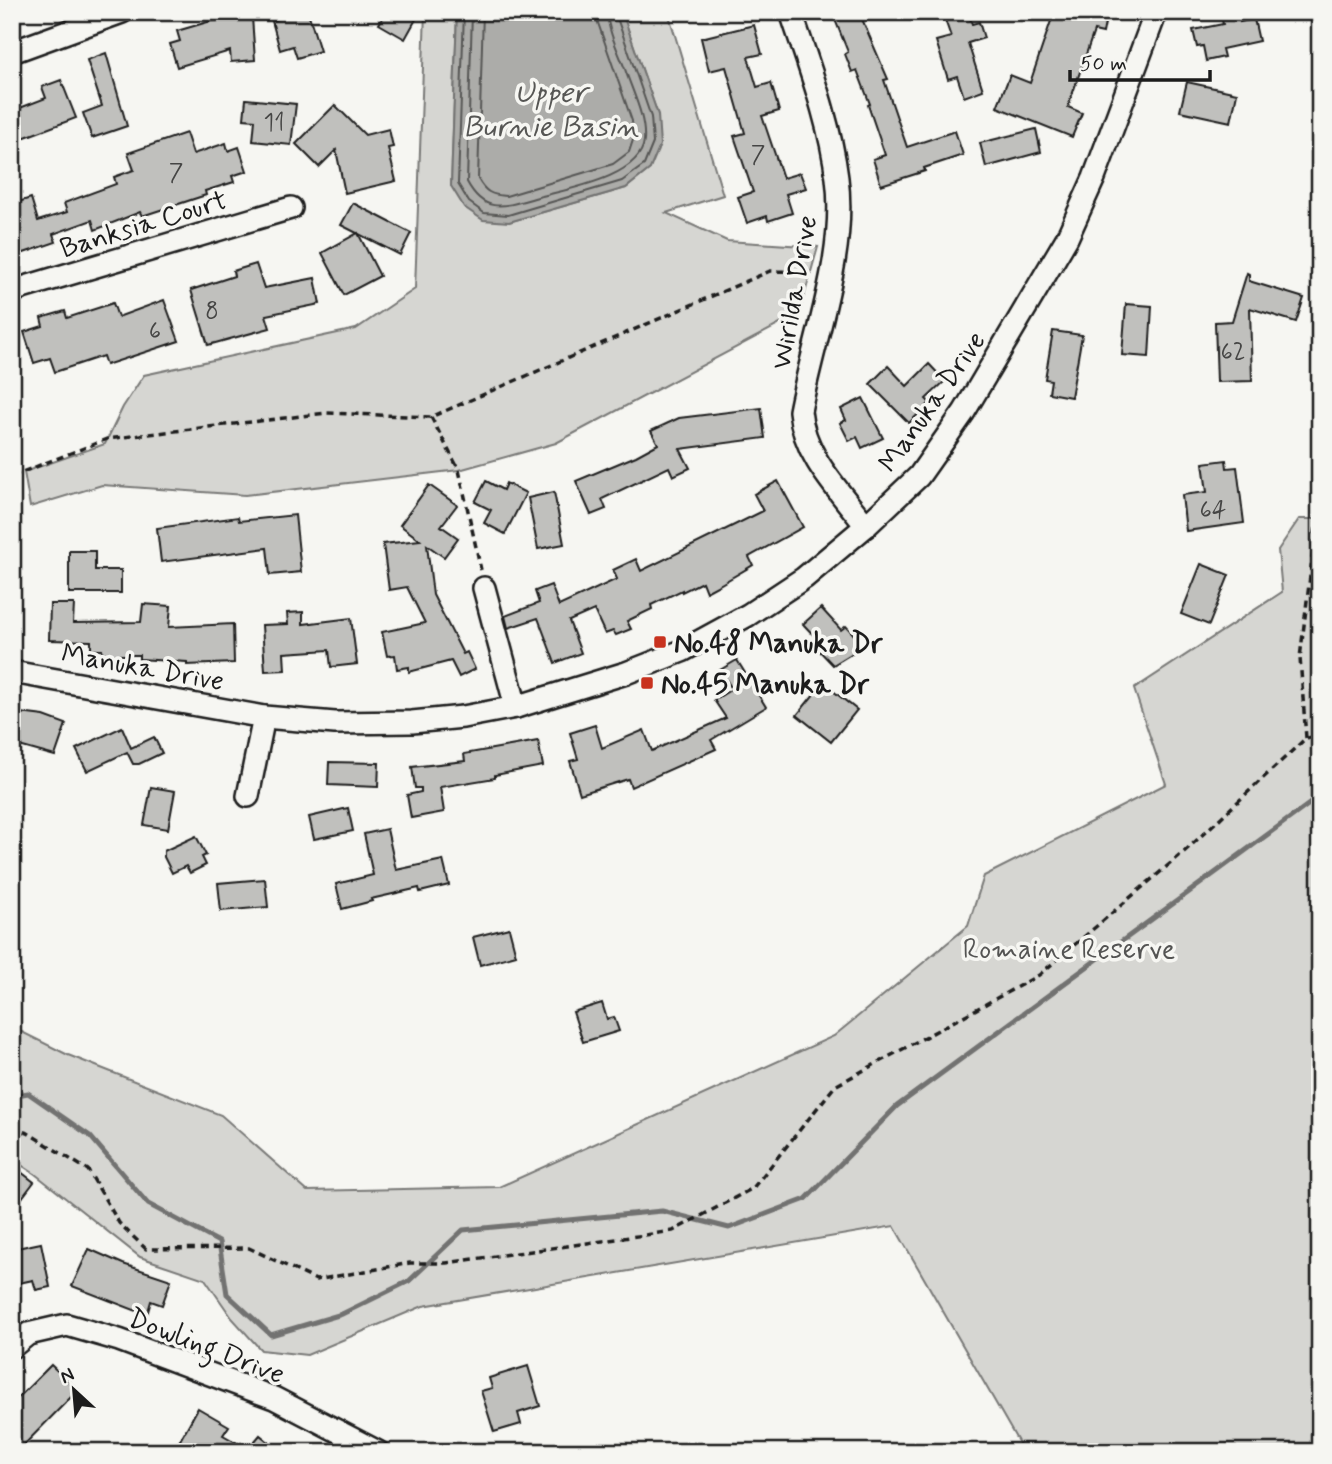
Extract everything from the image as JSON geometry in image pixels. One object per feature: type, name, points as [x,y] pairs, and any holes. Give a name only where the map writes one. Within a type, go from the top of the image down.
[{"type":"street","points":[[12,52],[122,12]]},
{"type":"street","name":"Wirilda Drive","points":[[792,12],[827,122],[838,180],[837,234],[800,411],[802,431],[814,459],[866,526]]},
{"type":"street","name":"Manuka Drive","points":[[12,672],[264,717],[335,723],[412,722],[463,717],[516,707],[626,673],[682,651],[748,615],[804,578],[866,526],[919,476],[964,412],[1067,238],[1094,178],[1156,12]]},
{"type":"street","name":"Banksia Court","points":[[12,291],[291,208]]},
{"type":"street","points":[[484,589],[516,707]]},
{"type":"street","points":[[248,796],[264,717]]},
{"type":"street","name":"Dowling Drive","points":[[12,1347],[28,1334],[67,1325],[119,1340],[274,1398],[378,1452]]},
{"type":"path","points":[[12,476],[107,439],[327,414],[431,417],[770,271],[831,272]]},
{"type":"path","points":[[431,417],[459,470],[484,589]]},
{"type":"path","points":[[1306,738],[1300,659],[1317,519]]},
{"type":"path","points":[[12,1128],[28,1133],[88,1170],[119,1223],[146,1249],[249,1248],[316,1280],[410,1263],[446,1263],[673,1231],[753,1188],[835,1086],[1039,975],[1185,851],[1306,738],[1320,736]]},
{"type":"green space","points":[[425,12],[457,12],[451,186],[509,222],[626,188],[650,169],[658,115],[622,12],[668,12],[723,195],[666,213],[727,241],[818,247],[799,314],[556,443],[459,470],[245,495],[102,485],[30,507],[24,472],[105,444],[123,407],[144,375],[356,329],[415,289]]},
{"type":"green space","name":"Romaine Reserve","points":[[1299,519],[1320,519],[1320,1452],[1024,1452],[894,1226],[423,1306],[307,1355],[261,1350],[232,1318],[205,1279],[140,1257],[12,1159],[12,1027],[68,1055],[221,1115],[307,1191],[499,1187],[834,1036],[968,926],[984,876],[1166,784],[1134,689],[1282,592],[1278,550]]},
{"type":"water","name":"Upper Burnie Basin","points":[[457,12],[622,12],[658,115],[660,145],[650,169],[626,188],[509,222],[483,220],[464,207],[451,186]]},
{"type":"building","points":[[288,12],[308,12],[320,51],[297,58],[293,46],[280,50],[272,21],[289,15]]},
{"type":"building","points":[[386,12],[420,12],[405,39],[379,24]]},
{"type":"building","points":[[832,12],[859,12],[888,79],[884,80],[907,147],[955,131],[963,155],[881,185],[873,159],[885,155],[868,105],[870,104],[857,70],[852,72],[845,54],[848,52]]},
{"type":"building","points":[[968,12],[972,24],[979,22],[984,38],[968,43],[983,90],[964,97],[957,76],[948,79],[936,41],[951,37],[944,17]]},
{"type":"building","points":[[1054,12],[1097,12],[1096,15],[1106,18],[1103,33],[1094,31],[1068,107],[1082,113],[1072,137],[997,107],[1010,75],[1030,83]]},
{"type":"building","points":[[1220,12],[1238,12],[1240,22],[1254,19],[1259,41],[1222,49],[1224,57],[1206,61],[1203,46],[1197,47],[1193,30],[1223,24]]},
{"type":"building","points":[[252,17],[255,60],[231,62],[230,51],[177,67],[170,44],[180,41],[177,31],[211,21]]},
{"type":"building","points":[[754,25],[762,54],[748,57],[757,87],[771,83],[779,111],[762,116],[783,178],[800,173],[806,188],[786,194],[792,213],[768,221],[767,216],[747,223],[738,197],[753,192],[734,136],[745,133],[726,67],[709,71],[701,38]]},
{"type":"building","points":[[106,53],[127,126],[92,138],[83,113],[102,106],[87,60]]},
{"type":"building","points":[[61,80],[76,118],[12,142],[12,111],[46,98],[42,87]]},
{"type":"building","points":[[1187,82],[1237,93],[1231,122],[1180,111]]},
{"type":"building","points":[[246,99],[296,104],[291,145],[253,141],[255,120],[244,119]]},
{"type":"building","points":[[335,105],[365,135],[389,129],[393,147],[388,148],[396,181],[345,193],[336,150],[319,167],[296,144]]},
{"type":"building","points":[[1036,129],[1041,152],[986,167],[980,143]]},
{"type":"building","points":[[186,133],[193,154],[226,143],[228,151],[239,147],[247,171],[232,176],[234,182],[205,191],[206,195],[142,216],[140,212],[95,230],[92,220],[53,234],[56,242],[12,257],[12,204],[31,198],[38,221],[67,212],[64,203],[116,184],[114,177],[134,170],[128,153]]},
{"type":"building","points":[[353,203],[411,233],[400,255],[341,225]]},
{"type":"building","points":[[358,233],[380,276],[344,295],[322,253]]},
{"type":"building","points":[[256,264],[264,288],[315,278],[320,304],[266,315],[270,328],[208,345],[191,290],[234,276],[233,271]]},
{"type":"building","points":[[1247,273],[1249,281],[1304,298],[1296,322],[1250,308],[1252,381],[1217,382],[1215,322],[1232,321]]},
{"type":"building","points":[[164,300],[179,341],[106,365],[103,356],[55,372],[50,358],[34,363],[24,332],[43,326],[41,318],[65,311],[67,318],[113,303],[118,317]]},
{"type":"building","points":[[1126,304],[1152,306],[1149,357],[1122,355]]},
{"type":"building","points":[[1053,331],[1082,335],[1071,397],[1049,393],[1051,380],[1045,379]]},
{"type":"building","points":[[929,364],[945,381],[926,399],[930,403],[909,423],[870,384],[888,366],[907,386]]},
{"type":"building","points":[[863,398],[883,438],[862,448],[857,437],[849,441],[840,423],[846,420],[841,409]]},
{"type":"building","points":[[761,408],[765,438],[680,449],[690,468],[673,476],[669,467],[602,499],[606,509],[591,515],[576,481],[658,444],[651,431],[679,418]]},
{"type":"building","points":[[1226,460],[1227,468],[1237,467],[1244,523],[1186,531],[1182,495],[1207,492],[1203,463]]},
{"type":"building","points":[[486,481],[503,490],[506,483],[526,493],[505,534],[484,523],[491,510],[475,502]]},
{"type":"building","points":[[778,481],[803,527],[749,557],[753,565],[721,584],[706,592],[702,582],[651,605],[652,609],[627,621],[631,629],[616,635],[613,631],[605,634],[594,610],[569,621],[581,653],[555,663],[538,618],[508,628],[505,616],[539,603],[535,591],[551,585],[559,606],[617,579],[613,570],[636,559],[641,571],[763,511],[754,494]]},
{"type":"building","points":[[429,485],[457,505],[441,526],[458,538],[444,557],[427,545],[433,595],[463,654],[467,652],[475,669],[459,677],[451,661],[409,672],[409,667],[397,669],[395,655],[387,656],[382,632],[425,623],[407,587],[389,590],[383,544],[420,540],[400,525]]},
{"type":"building","points":[[554,492],[564,544],[538,549],[528,498]]},
{"type":"building","points":[[295,515],[301,572],[270,575],[267,548],[161,562],[157,528],[238,517],[239,521]]},
{"type":"building","points":[[69,551],[95,551],[95,570],[121,570],[121,593],[69,593]]},
{"type":"building","points":[[1201,564],[1229,575],[1209,625],[1181,614]]},
{"type":"building","points":[[50,604],[74,604],[73,623],[141,622],[143,604],[171,606],[169,627],[233,624],[234,663],[187,665],[187,662],[139,659],[139,655],[102,655],[102,650],[91,650],[91,641],[49,640]]},
{"type":"building","points":[[821,608],[841,630],[846,626],[859,640],[852,646],[856,651],[833,665],[814,645],[819,641],[803,624]]},
{"type":"building","points":[[303,612],[303,624],[351,618],[357,664],[331,667],[329,650],[284,653],[285,670],[265,671],[262,625],[288,624],[287,613]]},
{"type":"building","points":[[737,660],[766,707],[711,740],[716,749],[631,787],[628,779],[580,794],[570,761],[578,759],[570,733],[595,725],[602,748],[644,730],[652,751],[726,718],[714,700],[732,689],[720,670]]},
{"type":"building","points":[[823,683],[857,710],[831,742],[797,715]]},
{"type":"building","points":[[12,712],[44,716],[66,724],[55,756],[12,744]]},
{"type":"building","points":[[122,727],[131,748],[154,737],[162,753],[139,764],[133,764],[127,752],[87,771],[76,749]]},
{"type":"building","points":[[538,741],[543,766],[495,775],[495,778],[440,787],[444,812],[411,818],[407,795],[421,792],[421,788],[415,788],[412,767],[465,761],[464,754]]},
{"type":"building","points":[[329,762],[379,763],[378,787],[328,785]]},
{"type":"building","points":[[151,787],[175,791],[168,829],[144,825]]},
{"type":"building","points":[[348,808],[353,831],[314,839],[309,817]]},
{"type":"building","points":[[387,829],[396,870],[443,860],[449,885],[420,892],[419,888],[342,909],[336,884],[373,875],[364,834]]},
{"type":"building","points":[[196,836],[206,855],[202,857],[206,865],[190,873],[186,866],[172,873],[164,851]]},
{"type":"building","points":[[265,879],[268,907],[221,911],[218,883]]},
{"type":"building","points":[[509,928],[516,955],[480,965],[473,937]]},
{"type":"building","points":[[602,1003],[607,1019],[614,1017],[619,1031],[583,1042],[573,1012]]},
{"type":"building","points":[[12,1165],[34,1182],[12,1211]]},
{"type":"building","points":[[41,1243],[50,1287],[36,1290],[33,1280],[19,1283],[12,1249]]},
{"type":"building","points":[[89,1249],[171,1280],[162,1305],[151,1301],[147,1315],[72,1286]]},
{"type":"building","points":[[51,1365],[78,1390],[17,1452],[12,1452],[12,1404]]},
{"type":"building","points":[[528,1366],[540,1406],[518,1413],[521,1424],[494,1432],[481,1391],[492,1388],[489,1378]]},
{"type":"building","points":[[198,1408],[229,1426],[223,1435],[248,1449],[260,1435],[281,1452],[195,1452],[179,1442]]},
{"type":"waterway","points":[[12,1096],[28,1093],[90,1136],[148,1204],[219,1242],[227,1294],[271,1335],[342,1314],[409,1281],[463,1230],[662,1211],[729,1228],[806,1199],[897,1106],[1320,796]]},
{"type":"place","name":"No.48 Manuka Dr","points":[[660,642]]},
{"type":"place","name":"No.45 Manuka Dr","points":[[647,683]]}]
